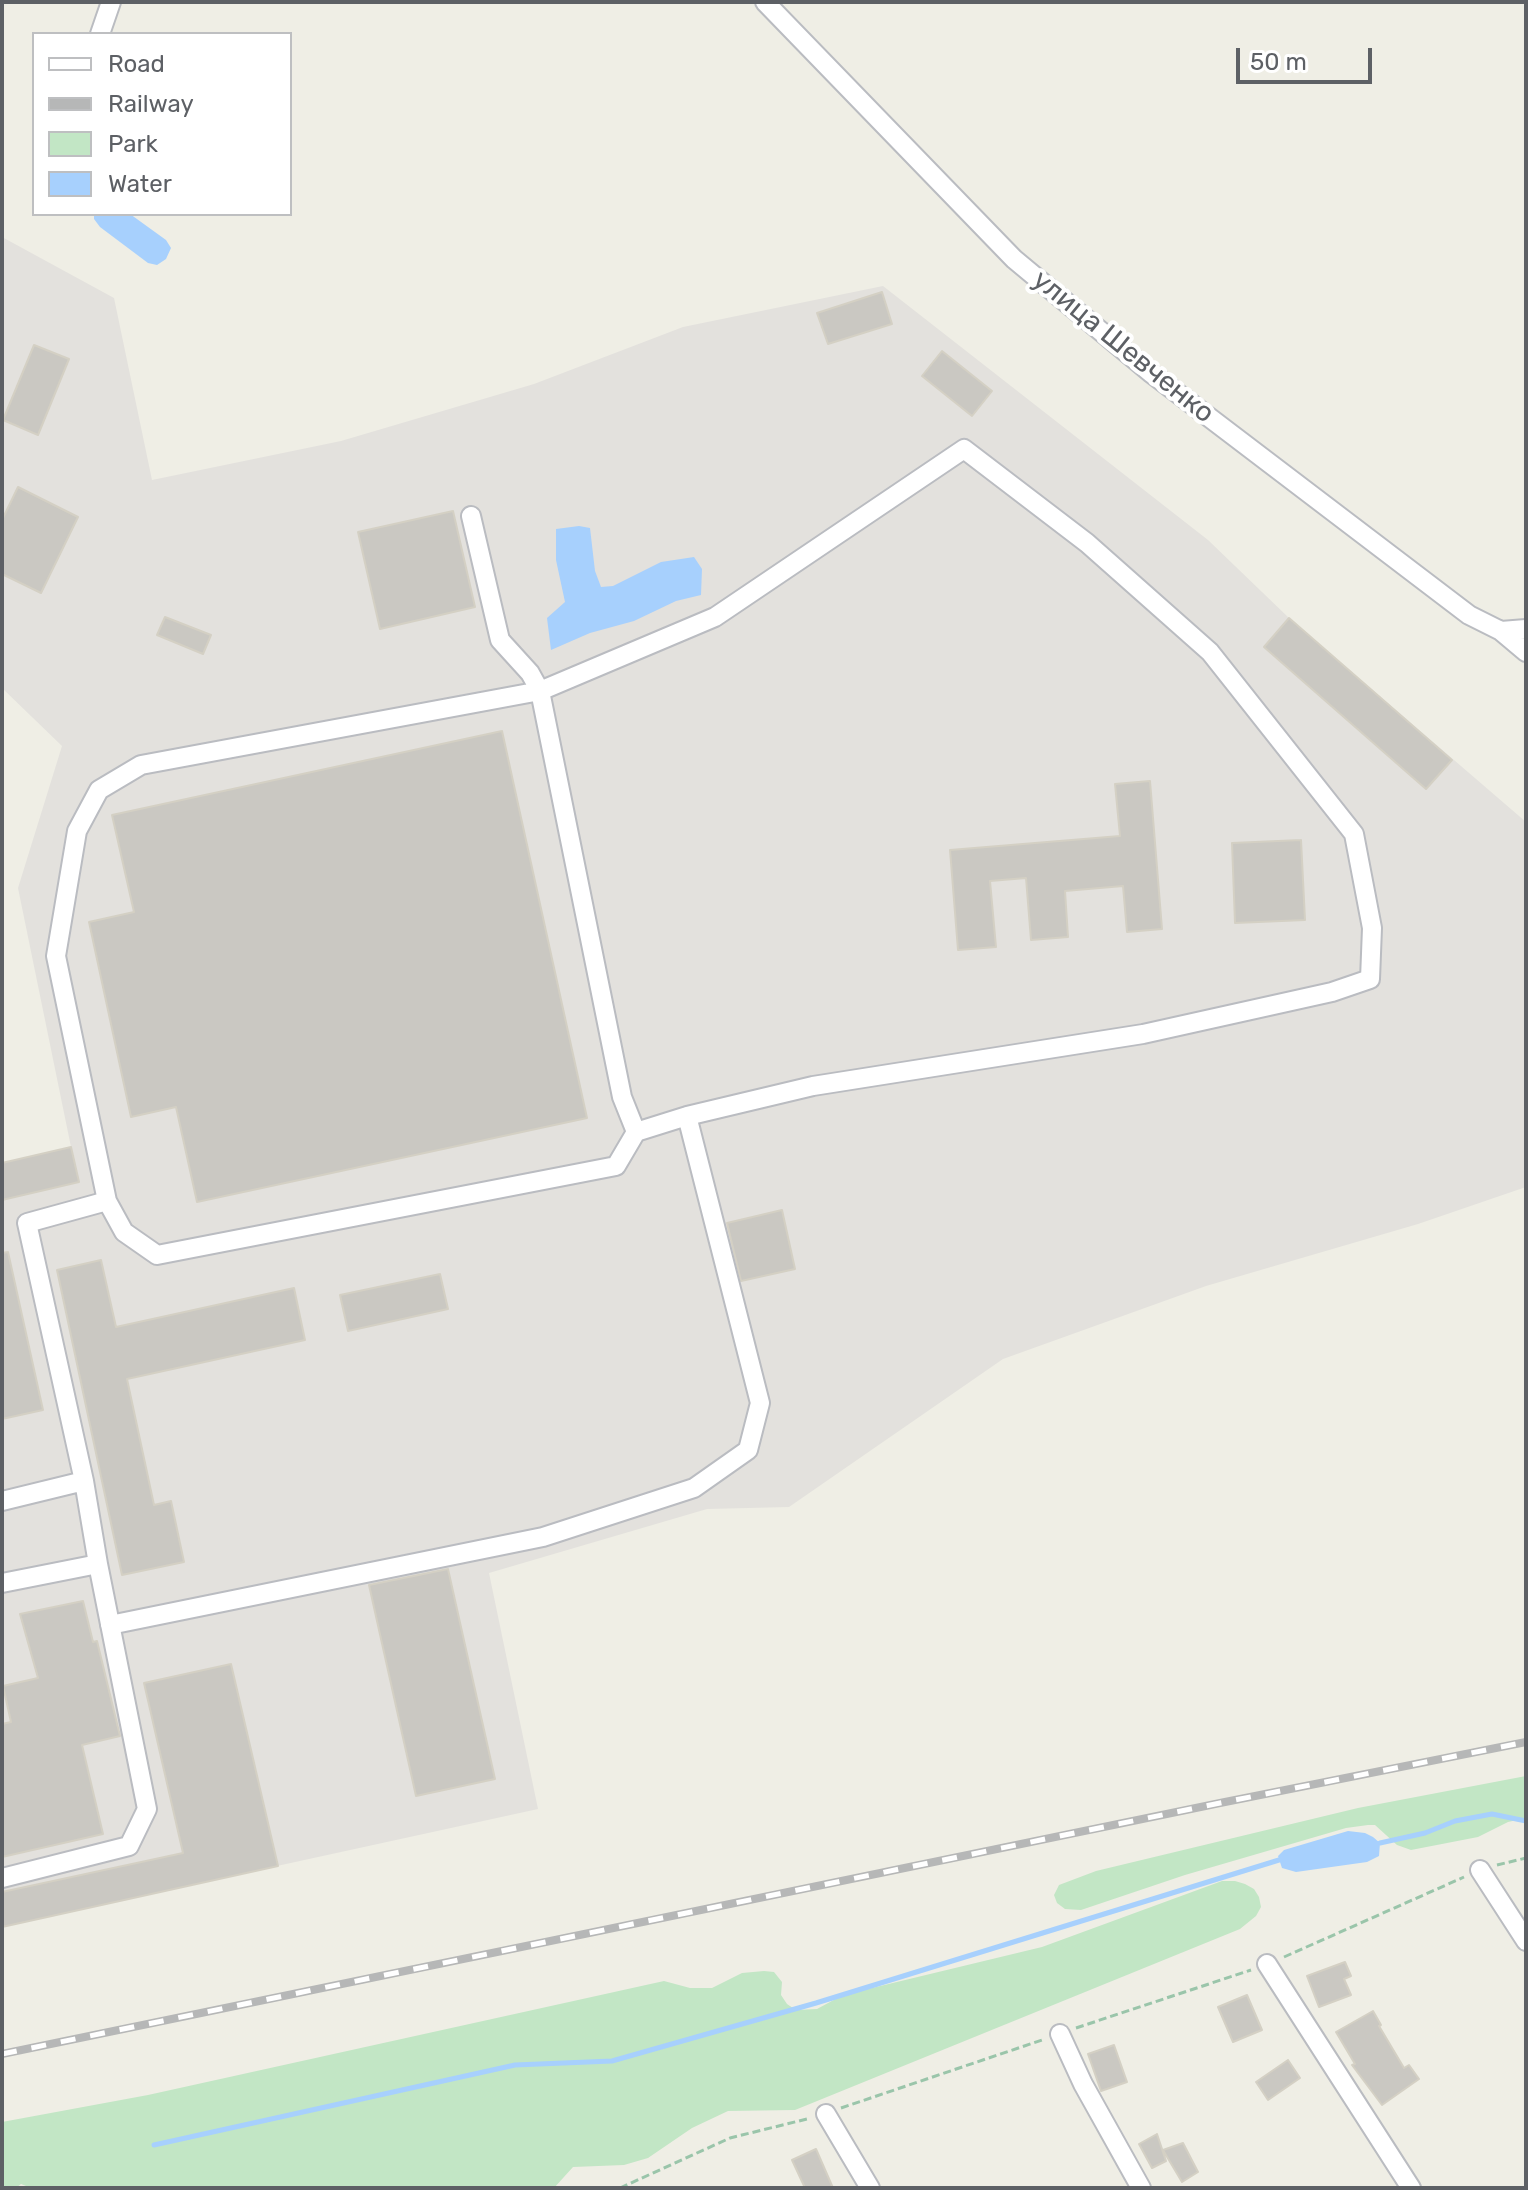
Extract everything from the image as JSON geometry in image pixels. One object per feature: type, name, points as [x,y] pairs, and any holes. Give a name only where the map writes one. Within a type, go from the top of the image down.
[{"type":"street","points":[[101,32],[111,2]]},
{"type":"street","name":"улица Шевченко","points":[[765,2],[1014,259],[1163,383],[1469,615],[1501,631],[1526,652]]},
{"type":"street","points":[[964,449],[1087,543],[1210,652],[1354,834],[1372,928],[1370,979],[1332,992],[1143,1034],[813,1086],[687,1116],[636,1132],[616,1166],[157,1255],[124,1232],[107,1201],[56,956],[77,831],[99,790],[141,765],[540,691],[715,617],[964,449]]},
{"type":"street","points":[[471,516],[500,640],[530,673],[540,691],[622,1097],[636,1132]]},
{"type":"street","points":[[1501,631],[1526,629]]},
{"type":"street","points":[[110,1625],[543,1537],[694,1488],[748,1450],[760,1403],[687,1116]]},
{"type":"street","points":[[2,1878],[129,1846],[147,1809],[84,1481],[27,1223],[107,1201]]},
{"type":"street","points":[[2,1501],[84,1481]]},
{"type":"street","points":[[2,1583],[98,1564]]},
{"type":"street","points":[[1480,1870],[1526,1941]]},
{"type":"street","points":[[1267,1964],[1411,2188]]},
{"type":"street","points":[[1060,2034],[1083,2084],[1141,2188]]},
{"type":"street","points":[[826,2114],[870,2188]]},
{"type":"path","points":[[1480,1870],[1526,1858]]},
{"type":"shaded area","points":[[2,237],[114,298],[152,480],[341,441],[534,384],[683,327],[883,286],[1208,540],[1289,618],[1526,822],[1526,1187],[1418,1224],[1206,1286],[1003,1359],[789,1507],[707,1509],[489,1573],[538,1809],[2,1926],[2,1165],[71,1147],[18,888],[62,746],[2,688]]},
{"type":"green space","points":[[1526,1776],[1526,1818],[1508,1822],[1478,1837],[1411,1850],[1397,1845],[1375,1825],[1346,1828],[1185,1875],[1081,1910],[1065,1909],[1057,1903],[1054,1895],[1059,1885],[1096,1871],[1358,1808]]},
{"type":"green space","points":[[1222,1881],[1245,1884],[1254,1889],[1259,1897],[1261,1907],[1256,1916],[1240,1929],[795,2110],[728,2111],[692,2128],[648,2158],[624,2165],[573,2167],[554,2188],[31,2188],[21,2184],[16,2188],[2,2188],[2,2122],[148,2095],[664,1981],[690,1988],[712,1988],[742,1973],[774,1972],[782,1982],[781,1995],[787,2004],[796,2010],[817,2009],[843,1995],[1042,1947]]},
{"type":"water","points":[[94,216],[133,216],[166,240],[171,248],[166,259],[157,265],[148,263],[100,227]]},
{"type":"water","points":[[590,528],[595,571],[601,587],[613,586],[661,562],[694,557],[702,569],[701,595],[676,601],[634,621],[590,633],[551,650],[547,618],[565,602],[556,560],[556,529]]},
{"type":"water","points":[[1348,1831],[1373,1837],[1380,1843],[1379,1856],[1367,1862],[1296,1872],[1282,1868],[1278,1856],[1284,1850]]},
{"type":"building","points":[[882,292],[892,324],[828,344],[817,313]]},
{"type":"building","points":[[34,345],[69,359],[38,435],[3,420]]},
{"type":"building","points":[[942,351],[992,391],[972,416],[922,376]]},
{"type":"building","points":[[18,487],[78,517],[41,593],[2,574],[2,520]]},
{"type":"building","points":[[453,511],[475,607],[380,629],[358,532]]},
{"type":"building","points":[[165,617],[211,635],[203,654],[157,635]]},
{"type":"building","points":[[1289,618],[1452,760],[1426,789],[1264,647]]},
{"type":"building","points":[[502,731],[587,1118],[197,1202],[176,1107],[131,1117],[89,922],[134,912],[112,815]]},
{"type":"building","points":[[1150,781],[1162,929],[1127,932],[1123,886],[1065,891],[1068,937],[1031,940],[1026,878],[990,881],[996,947],[958,950],[950,850],[1120,836],[1115,784]]},
{"type":"building","points":[[1301,840],[1305,920],[1235,923],[1232,843]]},
{"type":"building","points":[[71,1147],[79,1182],[2,1200],[2,1163]]},
{"type":"building","points":[[782,1210],[795,1269],[741,1281],[727,1223]]},
{"type":"building","points":[[8,1252],[43,1410],[2,1419],[2,1253]]},
{"type":"building","points":[[101,1260],[116,1327],[294,1288],[305,1340],[127,1379],[154,1505],[171,1501],[184,1562],[122,1575],[57,1270]]},
{"type":"building","points":[[440,1274],[448,1309],[348,1331],[340,1295]]},
{"type":"building","points":[[448,1569],[495,1779],[416,1796],[369,1585]]},
{"type":"building","points":[[83,1601],[93,1642],[97,1641],[120,1736],[82,1745],[103,1834],[2,1857],[2,1724],[11,1722],[3,1686],[38,1678],[20,1614]]},
{"type":"building","points":[[231,1664],[278,1866],[2,1927],[2,1892],[183,1853],[144,1683]]},
{"type":"building","points":[[1345,1962],[1351,1976],[1344,1979],[1351,1995],[1319,2007],[1307,1976]]},
{"type":"building","points":[[1247,1995],[1262,2030],[1233,2042],[1218,2007]]},
{"type":"building","points":[[1373,2011],[1404,2068],[1409,2065],[1419,2079],[1382,2105],[1352,2065],[1355,2064],[1336,2032]]},
{"type":"building","points":[[1114,2045],[1127,2082],[1101,2091],[1088,2054]]},
{"type":"building","points":[[1288,2060],[1300,2078],[1268,2100],[1256,2082]]},
{"type":"building","points":[[1157,2134],[1166,2161],[1152,2168],[1139,2144]]},
{"type":"building","points":[[1183,2143],[1198,2172],[1182,2182],[1163,2150]]},
{"type":"building","points":[[816,2149],[833,2188],[805,2188],[792,2160]]},
{"type":"waterway","points":[[1380,1843],[1425,1833],[1455,1821],[1492,1814],[1526,1821]]},
{"type":"waterway","points":[[154,2145],[515,2065],[612,2061],[816,2003],[1279,1860]]},
{"type":"railway","points":[[2,2054],[1526,1742]]}]
